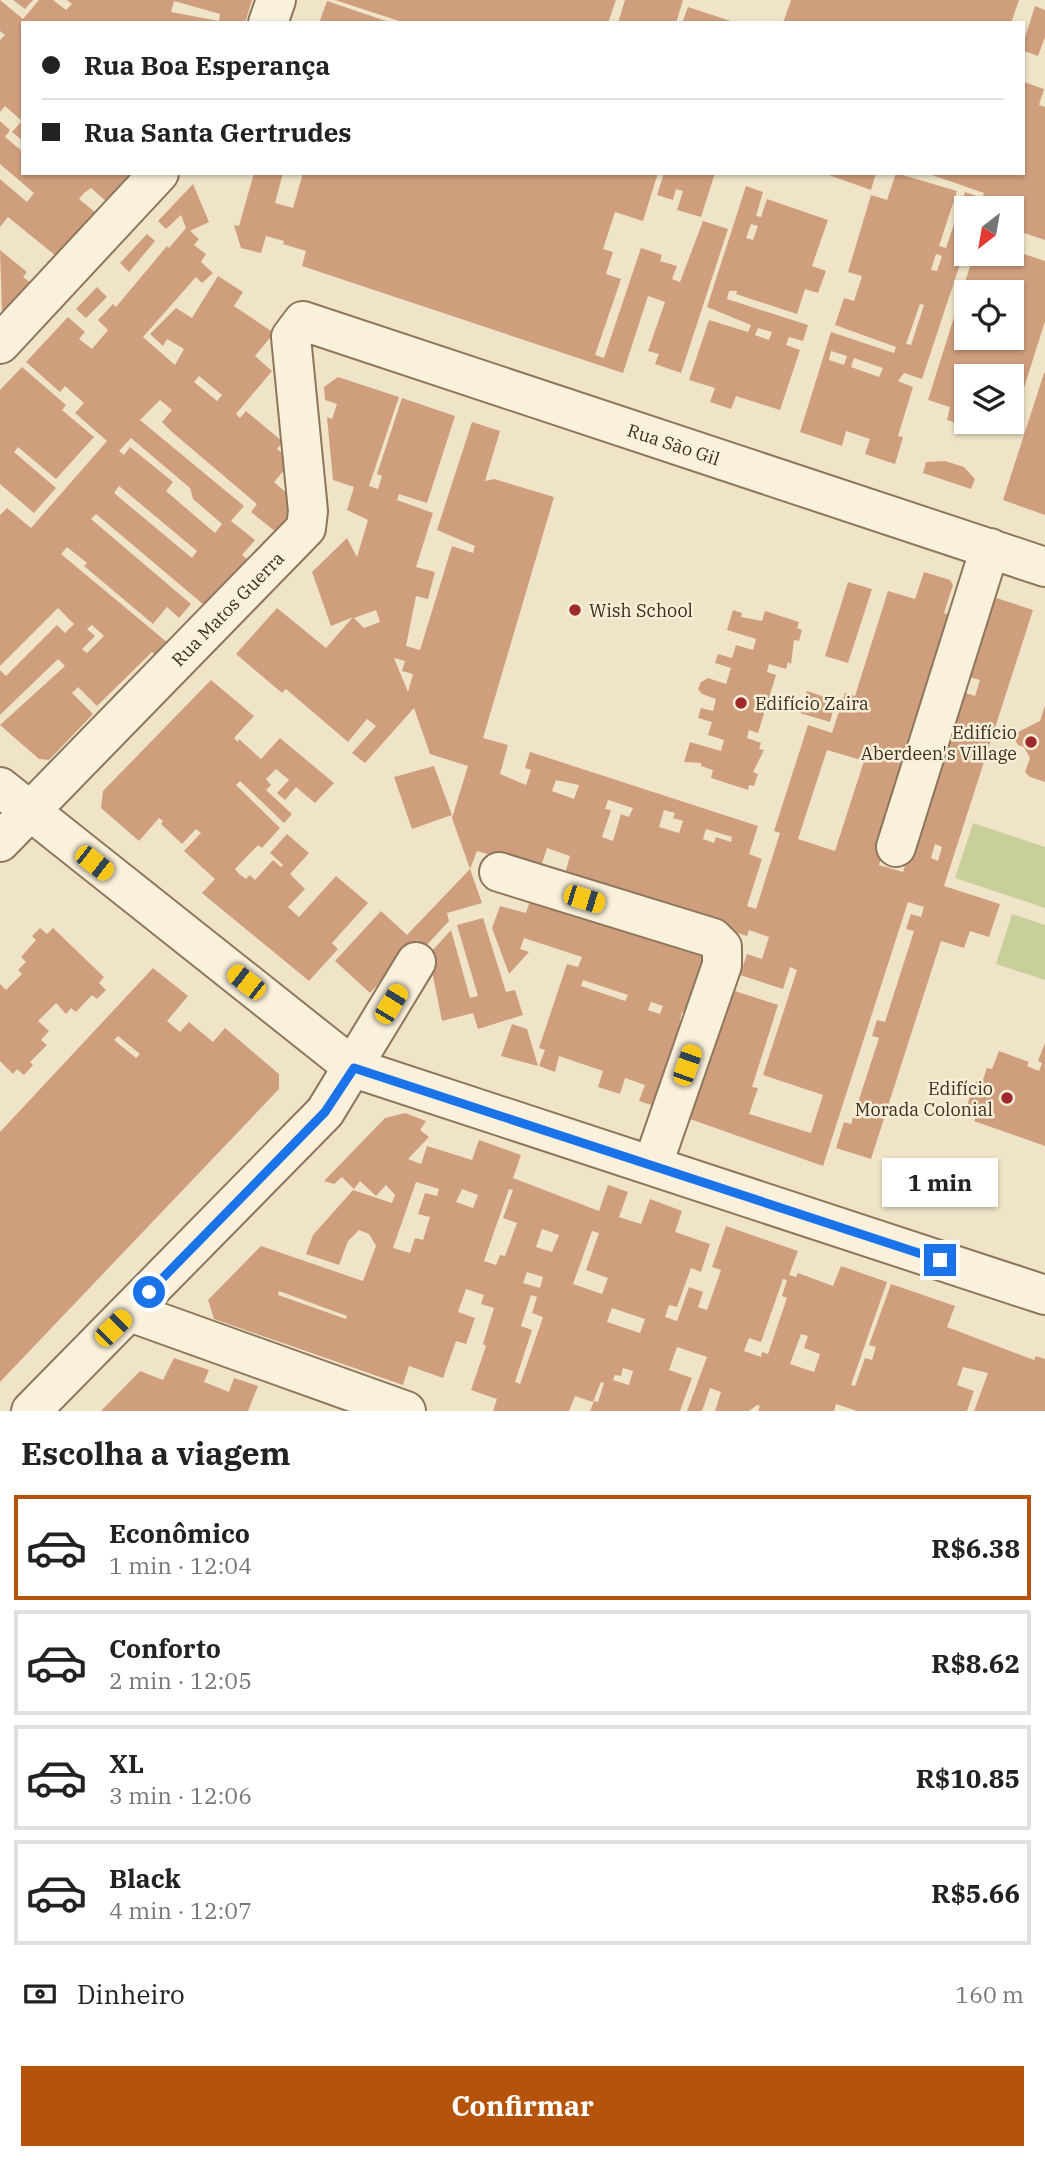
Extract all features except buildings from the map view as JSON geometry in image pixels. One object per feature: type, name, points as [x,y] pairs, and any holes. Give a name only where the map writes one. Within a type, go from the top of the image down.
[{"type":"street","points":[[269,21],[276,0]]},
{"type":"street","points":[[0,344],[157,175]]},
{"type":"street","name":"Rua São Gil","points":[[303,321],[1045,567]]},
{"type":"street","name":"Rua Matos Guerra","points":[[0,842],[306,527],[308,511],[291,337],[303,321]]},
{"type":"street","points":[[896,847],[990,548]]},
{"type":"street","points":[[0,787],[354,1068],[653,1164],[1045,1295]]},
{"type":"street","points":[[499,872],[713,938],[722,947],[722,965],[653,1164]]},
{"type":"street","points":[[31,1411],[325,1112],[416,962]]},
{"type":"street","points":[[130,1312],[407,1411]]},
{"type":"green space","points":[[973,823],[1045,847],[1045,908],[955,878]]},
{"type":"green space","points":[[1012,914],[1045,925],[1045,980],[996,964]]},
{"type":"place","name":"Wish School","points":[[575,610]]},
{"type":"place","name":"Edifício Zaira","points":[[741,703]]},
{"type":"place","name":"Edifício Aberdeen's Village","points":[[1031,742]]},
{"type":"place","name":"Edifício Morada Colonial","points":[[1007,1098]]},
{"type":"route","points":[[149,1292],[325,1112],[354,1068],[940,1260]]}]
